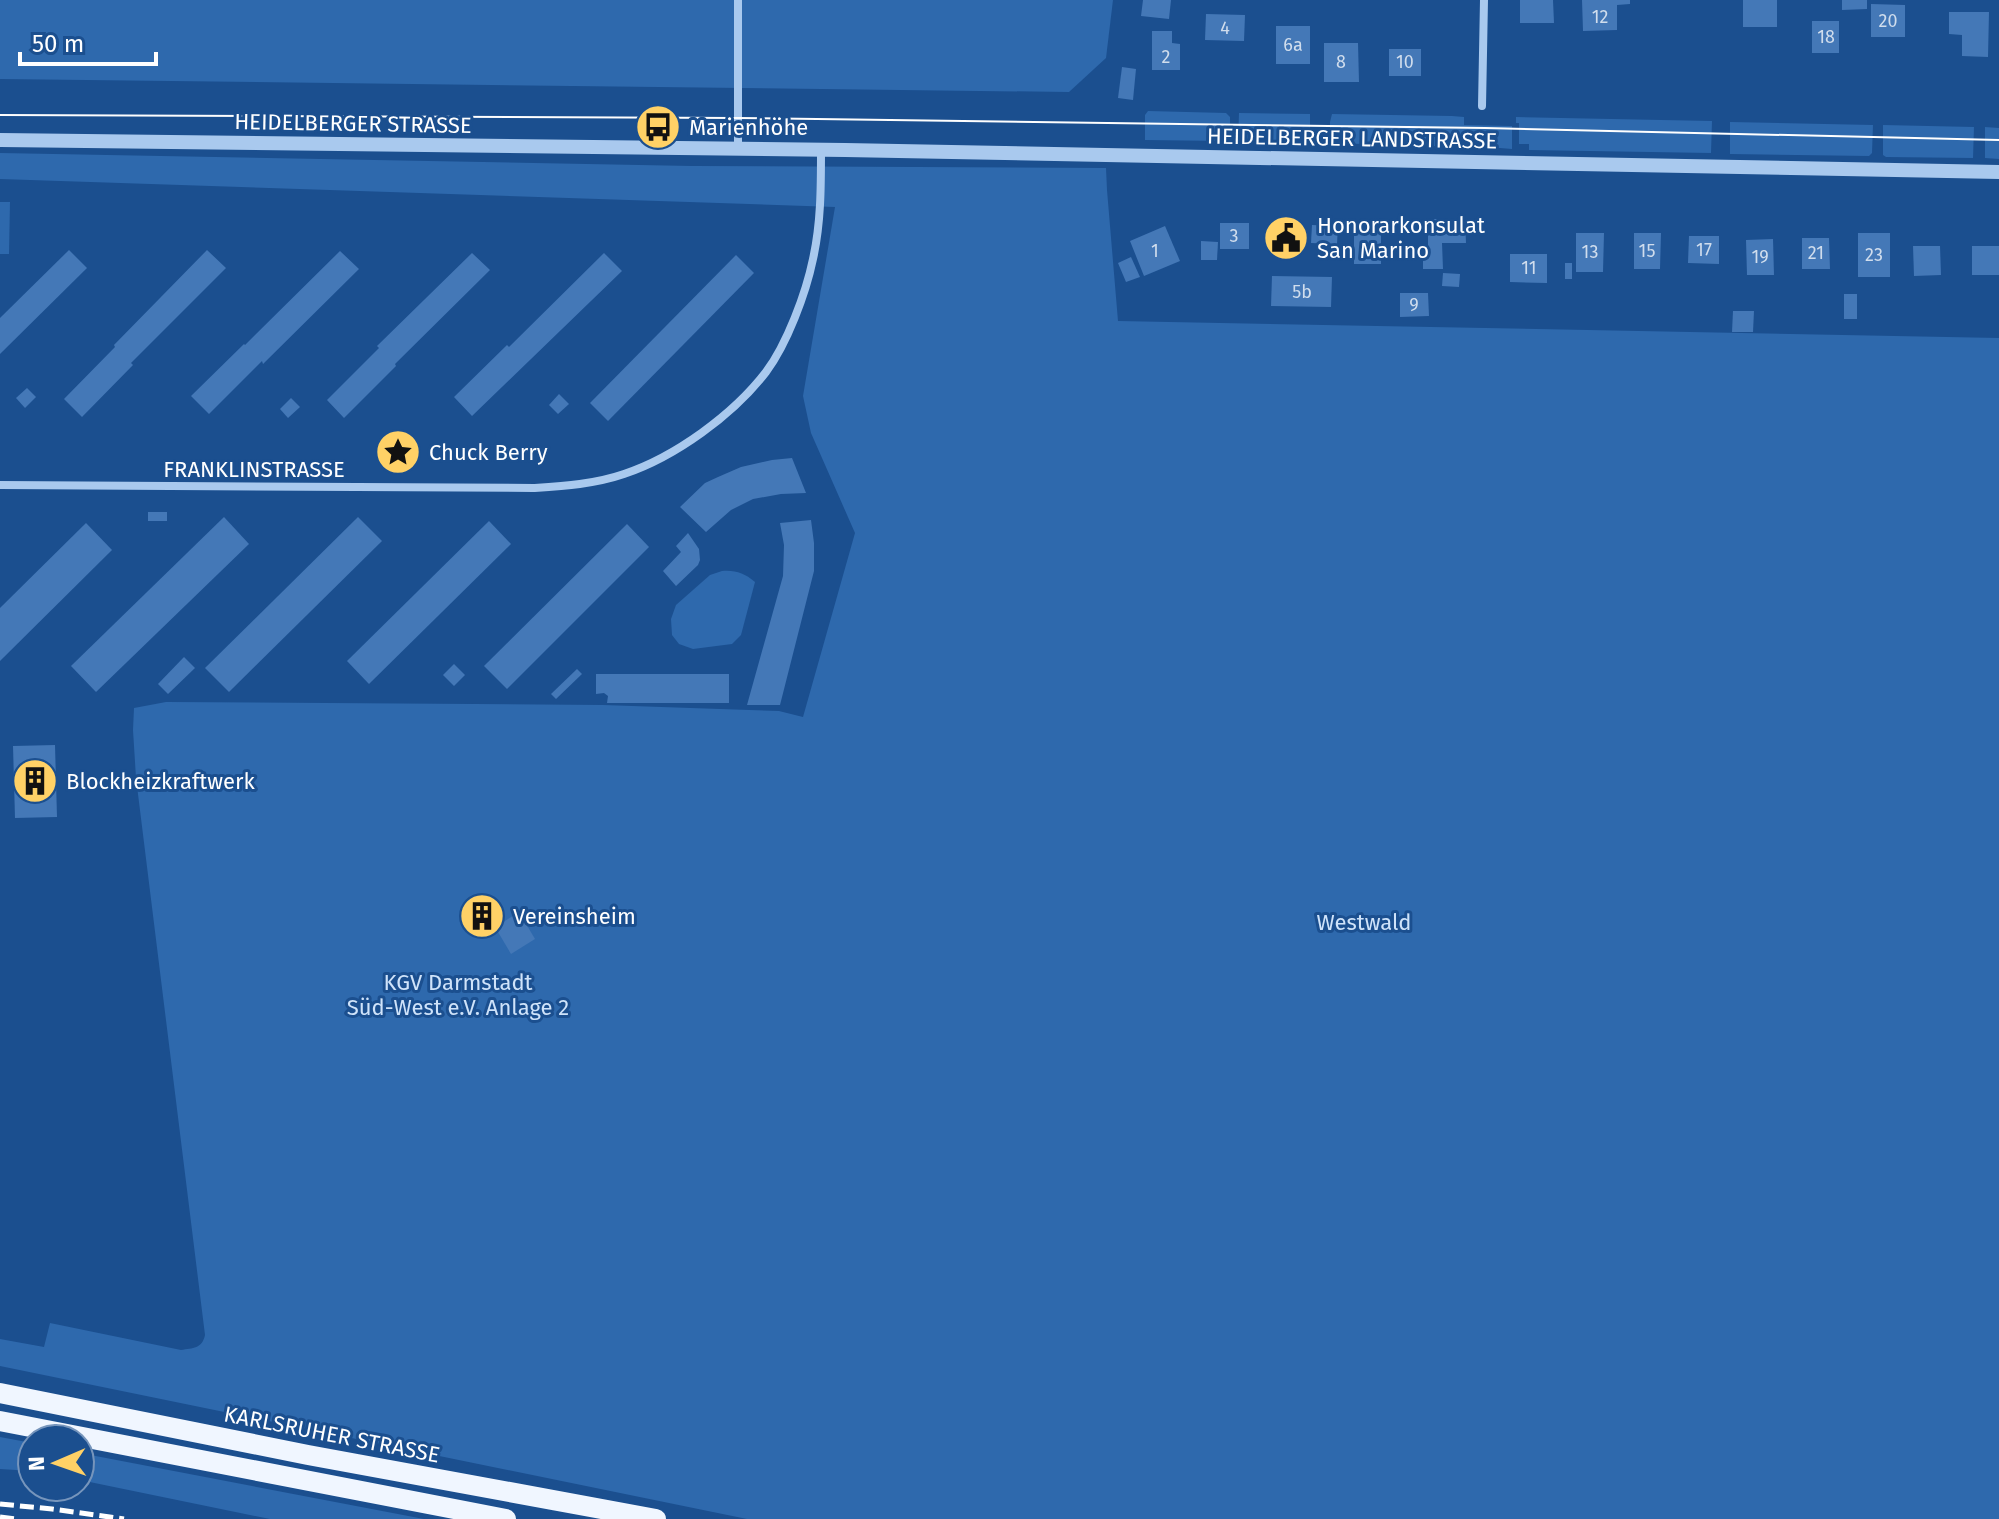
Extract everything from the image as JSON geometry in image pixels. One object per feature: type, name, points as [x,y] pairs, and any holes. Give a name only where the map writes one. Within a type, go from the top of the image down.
[{"type":"main road","name":"KARLSRUHER STRASSE","points":[[0,1393],[308,1455],[656,1519]]},
{"type":"main road","points":[[0,1421],[506,1519]]},
{"type":"street","points":[[738,0],[738,150]]},
{"type":"street","points":[[1482,106],[1484,0]]},
{"type":"street","name":"HEIDELBERGER STRASSE","points":[[0,140],[705,149]]},
{"type":"street","name":"HEIDELBERGER LANDSTRASSE","points":[[705,149],[1999,172]]},
{"type":"street","name":"FRANKLINSTRASSE","points":[[0,485],[534,488],[571,486],[625,474],[674,451],[704,432],[753,388],[769,369],[790,328],[813,260],[820,208],[821,150]]},
{"type":"green space","points":[[0,0],[1113,0],[1106,58],[1069,92],[0,79]]},
{"type":"green space","points":[[1148,111],[1226,113],[1230,117],[1230,138],[1227,141],[1145,140],[1145,115]]},
{"type":"green space","points":[[1239,113],[1310,114],[1310,143],[1238,142]]},
{"type":"green space","points":[[1332,114],[1452,116],[1464,117],[1464,125],[1512,126],[1512,149],[1330,143]]},
{"type":"green space","points":[[1516,117],[1712,121],[1711,153],[1529,150],[1529,144],[1519,144]]},
{"type":"green space","points":[[1730,122],[1873,125],[1872,153],[1869,156],[1730,154]]},
{"type":"green space","points":[[1883,125],[1974,127],[1973,158],[1886,157],[1883,155]]},
{"type":"green space","points":[[1985,127],[1999,128],[1999,159],[1985,158]]},
{"type":"green space","name":"Westwald","points":[[0,153],[692,166],[1106,168],[1118,321],[1999,338],[1999,1519],[747,1519],[0,1366],[0,1339],[44,1347],[50,1323],[181,1350],[193,1348],[204,1340],[136,778],[134,708],[166,702],[603,705],[779,711],[803,717],[855,533],[811,433],[803,396],[835,207],[0,179]]},
{"type":"green space","points":[[0,202],[10,202],[9,254],[0,254]]},
{"type":"green space","points":[[722,571],[740,573],[755,582],[741,635],[732,644],[693,649],[679,644],[672,635],[671,619],[676,605],[710,575]]},
{"type":"green space","points":[[0,1437],[16,1440],[16,1470],[0,1469]]},
{"type":"green space","points":[[96,1456],[424,1519],[270,1519],[96,1483]]},
{"type":"building","points":[[1143,0],[1171,0],[1169,19],[1141,16]]},
{"type":"building","points":[[1520,0],[1553,0],[1554,23],[1520,23]]},
{"type":"building","points":[[1582,0],[1630,0],[1630,4],[1617,5],[1617,30],[1583,31]]},
{"type":"building","points":[[1743,0],[1777,0],[1777,27],[1743,27]]},
{"type":"building","points":[[1842,0],[1867,0],[1867,9],[1842,10]]},
{"type":"building","points":[[1871,4],[1905,5],[1905,37],[1871,37]]},
{"type":"building","points":[[1949,12],[1989,12],[1988,57],[1962,56],[1962,35],[1949,34]]},
{"type":"building","points":[[1206,14],[1245,15],[1244,41],[1205,40]]},
{"type":"building","points":[[1812,21],[1839,21],[1839,53],[1812,53]]},
{"type":"building","points":[[1276,26],[1310,26],[1310,64],[1276,64]]},
{"type":"building","points":[[1152,31],[1172,31],[1172,43],[1180,44],[1180,70],[1152,70]]},
{"type":"building","points":[[1324,43],[1358,43],[1359,82],[1324,82]]},
{"type":"building","points":[[1389,49],[1421,49],[1421,76],[1389,76]]},
{"type":"building","points":[[1122,67],[1136,69],[1133,100],[1118,98]]},
{"type":"building","points":[[1428,219],[1465,219],[1466,243],[1442,243],[1443,269],[1423,269],[1423,258],[1428,258]]},
{"type":"building","points":[[1220,223],[1249,223],[1249,249],[1220,249]]},
{"type":"building","name":"Honorarkonsulat San Marino","points":[[1299,223],[1299,252],[1272,252],[1272,224]]},
{"type":"building","points":[[1312,225],[1338,226],[1337,244],[1311,243]]},
{"type":"building","points":[[1165,226],[1180,261],[1144,276],[1130,241]]},
{"type":"building","points":[[1354,228],[1381,228],[1381,264],[1354,264]]},
{"type":"building","points":[[1576,233],[1604,233],[1603,272],[1576,272]]},
{"type":"building","points":[[1634,233],[1661,233],[1660,269],[1634,269]]},
{"type":"building","points":[[1858,233],[1890,233],[1890,277],[1858,277]]},
{"type":"building","points":[[1689,236],[1719,236],[1719,264],[1688,263]]},
{"type":"building","points":[[1802,238],[1829,238],[1830,269],[1802,269]]},
{"type":"building","points":[[1773,239],[1774,275],[1747,275],[1746,240]]},
{"type":"building","points":[[1201,241],[1218,242],[1217,260],[1201,260]]},
{"type":"building","points":[[1913,246],[1940,246],[1941,275],[1914,276]]},
{"type":"building","points":[[1972,246],[1999,246],[1999,275],[1972,275]]},
{"type":"building","points":[[69,250],[87,268],[0,354],[0,318]]},
{"type":"building","points":[[207,250],[226,268],[82,417],[64,399]]},
{"type":"building","points":[[340,251],[359,269],[209,414],[191,396]]},
{"type":"building","points":[[472,253],[490,270],[344,418],[327,400]]},
{"type":"building","points":[[604,253],[622,271],[472,416],[454,397]]},
{"type":"building","points":[[1510,254],[1547,254],[1547,283],[1510,282]]},
{"type":"building","points":[[736,255],[754,273],[608,421],[590,403]]},
{"type":"building","points":[[1131,257],[1140,277],[1126,282],[1118,263]]},
{"type":"building","points":[[1565,263],[1572,263],[1572,279],[1565,279]]},
{"type":"building","points":[[1443,273],[1460,274],[1459,287],[1442,286]]},
{"type":"building","points":[[1272,276],[1332,277],[1331,307],[1271,306]]},
{"type":"building","points":[[1400,293],[1428,293],[1429,316],[1400,317]]},
{"type":"building","points":[[1844,294],[1857,294],[1857,319],[1844,319]]},
{"type":"building","points":[[1733,311],[1754,311],[1753,332],[1732,332]]},
{"type":"building","points":[[27,388],[36,397],[25,408],[16,398]]},
{"type":"building","points":[[559,394],[569,404],[558,414],[549,405]]},
{"type":"building","points":[[291,398],[300,407],[288,418],[280,409]]},
{"type":"building","points":[[792,458],[806,493],[753,499],[731,510],[706,532],[680,507],[705,483],[718,477],[741,467]]},
{"type":"building","points":[[148,512],[167,512],[167,521],[148,521]]},
{"type":"building","points":[[224,517],[249,544],[96,692],[71,666]]},
{"type":"building","points":[[358,517],[382,541],[229,692],[205,668]]},
{"type":"building","points":[[811,520],[814,571],[780,705],[747,705],[783,576],[784,545],[780,523]]},
{"type":"building","points":[[489,521],[511,544],[369,684],[347,661]]},
{"type":"building","points":[[86,523],[112,550],[0,661],[0,608]]},
{"type":"building","points":[[627,524],[649,547],[507,689],[484,666]]},
{"type":"building","points":[[688,533],[699,549],[700,560],[676,586],[663,571],[681,552],[676,546]]},
{"type":"building","points":[[184,657],[195,668],[168,694],[158,684]]},
{"type":"building","points":[[454,664],[465,675],[454,686],[443,675]]},
{"type":"building","points":[[577,669],[582,674],[556,699],[551,694]]},
{"type":"building","points":[[596,674],[729,674],[729,703],[607,703],[608,696],[596,694]]},
{"type":"building","name":"Blockheizkraftwerk","points":[[55,745],[57,817],[15,818],[13,746]]},
{"type":"building","name":"Vereinsheim","points":[[487,908],[494,908],[494,920],[470,921],[470,913],[487,912]]},
{"type":"building","points":[[519,912],[535,939],[511,954],[495,927]]},
{"type":"tram line","points":[[0,115],[737,118],[1485,128],[1999,140]]},
{"type":"railway","points":[[0,1504],[124,1519]]},
{"type":"railway","points":[[0,1517],[17,1519]]},
{"type":"place","name":"Marienhöhe","points":[[658,127]]},
{"type":"place","name":"Honorarkonsulat San Marino","points":[[1286,238]]},
{"type":"place","name":"Chuck Berry","points":[[398,452]]},
{"type":"place","name":"Blockheizkraftwerk","points":[[35,781]]},
{"type":"place","name":"Vereinsheim","points":[[482,916]]},
{"type":"park label","name":"KGV Darmstadt Süd-West e.V. Anlage 2","points":[[458,994]]}]
